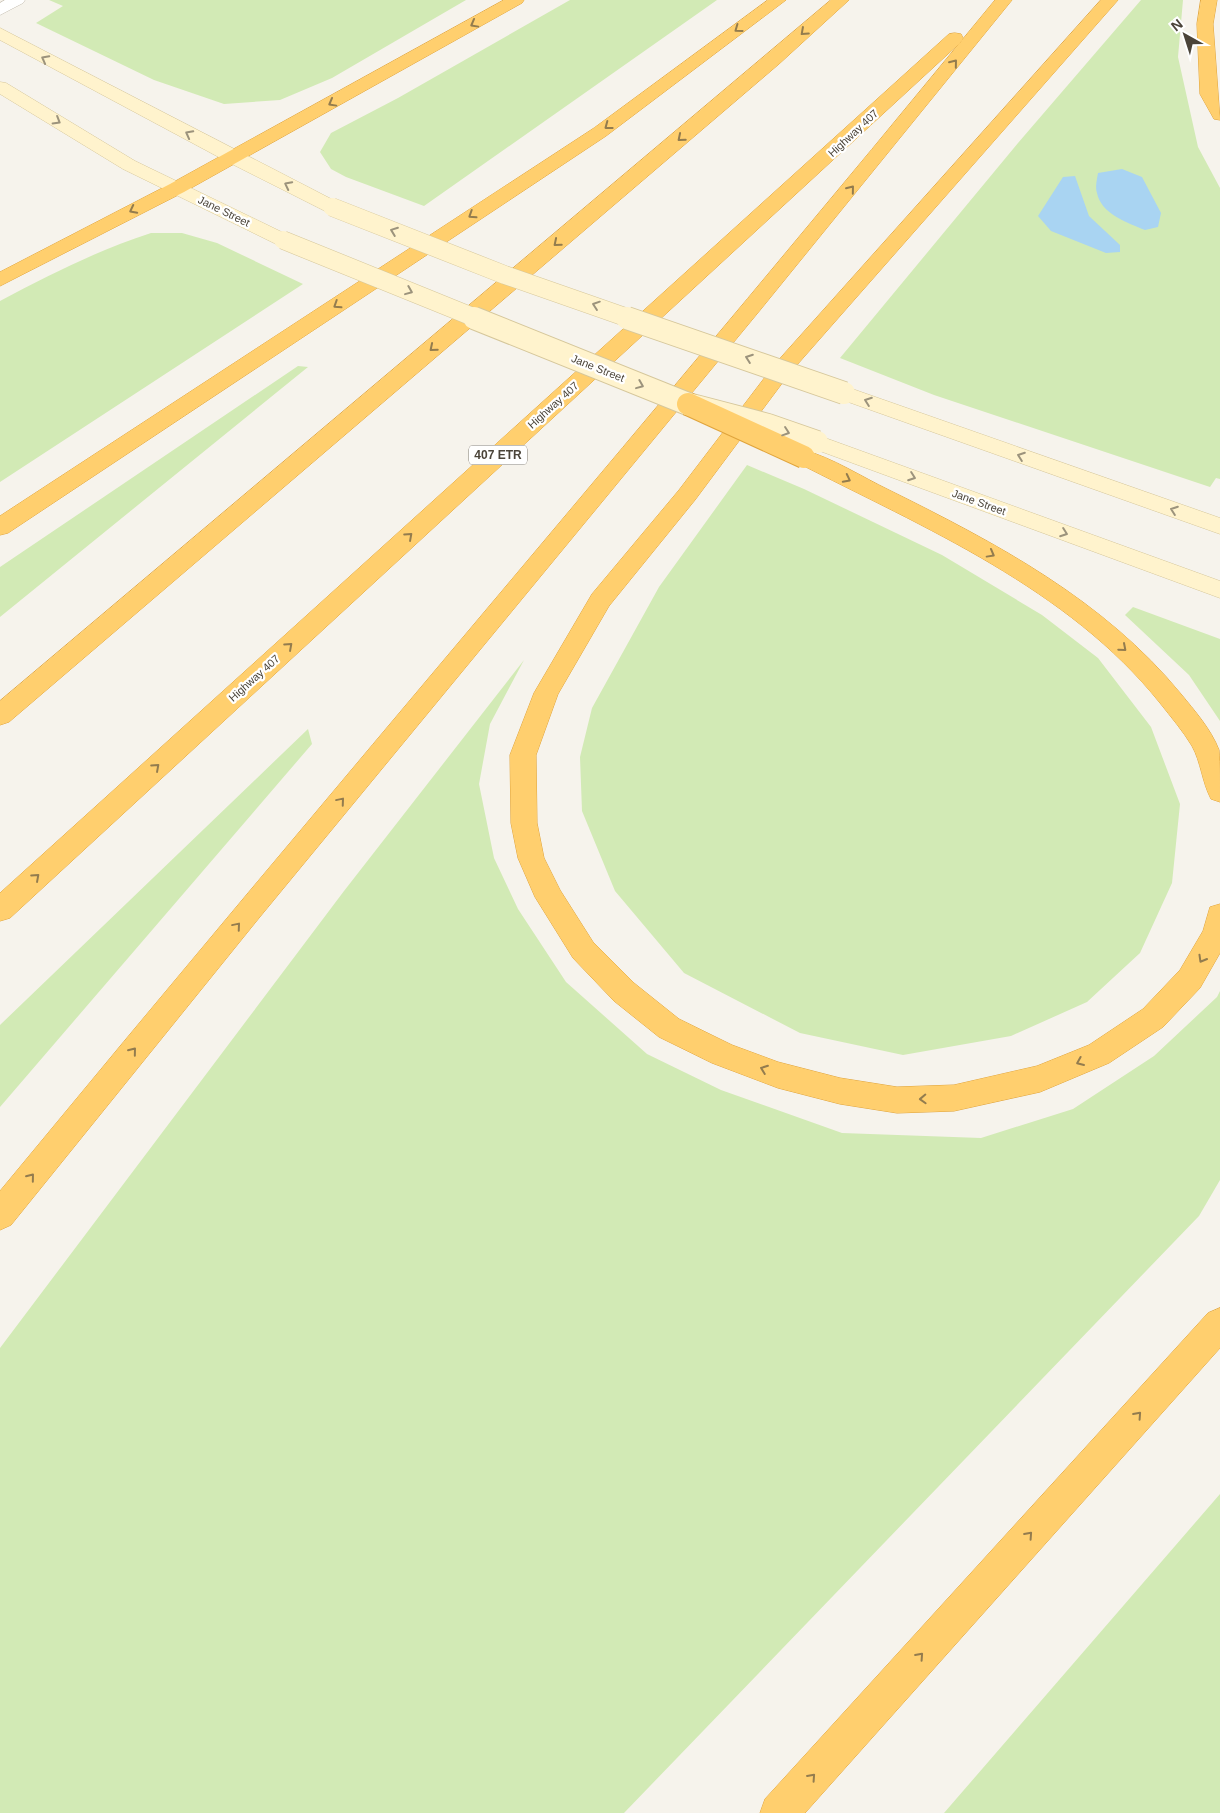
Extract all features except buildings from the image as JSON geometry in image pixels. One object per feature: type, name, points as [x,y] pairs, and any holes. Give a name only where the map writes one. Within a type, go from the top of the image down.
[{"type":"highway","points":[[0,280],[177,188],[516,0]]},
{"type":"highway","points":[[0,527],[600,132],[778,0]]},
{"type":"highway","points":[[0,715],[773,60],[841,0]]},
{"type":"highway","name":"Highway 407","points":[[0,910],[828,156],[995,0]]},
{"type":"highway","points":[[0,1215],[134,1049],[821,227],[1004,0]]},
{"type":"highway","points":[[1110,0],[782,369],[687,495],[600,600],[546,693],[523,755],[524,823],[531,858],[549,898],[583,950],[624,992],[669,1028],[722,1054],[778,1075],[840,1091],[898,1100],[954,1098],[1040,1079],[1099,1054],[1153,1018],[1190,979],[1217,933],[1220,915]]},
{"type":"highway","points":[[1209,0],[1205,24],[1209,94],[1220,115]]},
{"type":"highway","points":[[688,404],[810,449],[1010,565],[1058,596],[1140,662],[1167,691],[1206,748],[1220,792]]},
{"type":"highway","points":[[779,1813],[1220,1324]]},
{"type":"main road","points":[[0,32],[16,43],[232,157],[332,207],[505,274],[1220,526]]},
{"type":"main road","name":"Jane Street","points":[[0,87],[129,165],[283,240],[688,404]]},
{"type":"main road","name":"Jane Street","points":[[810,449],[1220,590]]},
{"type":"street","points":[[0,10],[17,0]]},
{"type":"green space","points":[[49,0],[466,0],[332,78],[280,100],[224,104],[154,80],[36,23],[63,6]]},
{"type":"green space","points":[[570,0],[717,0],[424,206],[346,177],[331,169],[320,152],[331,133],[398,98]]},
{"type":"green space","points":[[1141,0],[1183,0],[1178,57],[1198,147],[1220,188],[1220,479],[1216,478],[1210,487],[934,395],[840,358],[1018,143]]},
{"type":"green space","points":[[151,233],[182,233],[217,243],[303,284],[0,482],[0,301],[93,255]]},
{"type":"green space","points":[[298,366],[308,367],[0,617],[0,567]]},
{"type":"green space","points":[[747,465],[804,489],[942,555],[1042,615],[1098,658],[1151,727],[1180,804],[1172,883],[1140,953],[1087,1002],[1011,1036],[903,1055],[800,1033],[684,973],[615,891],[582,811],[580,757],[592,708],[659,587]]},
{"type":"green space","points":[[1133,607],[1220,639],[1220,721],[1189,675],[1125,615]]},
{"type":"green space","points":[[524,660],[490,724],[479,784],[494,858],[518,909],[566,982],[647,1054],[721,1090],[842,1133],[981,1138],[1073,1109],[1154,1056],[1217,997],[1220,991],[1220,1180],[1199,1216],[624,1813],[0,1813],[0,1348],[344,891]]},
{"type":"green space","points":[[308,729],[312,744],[0,1107],[0,1025]]},
{"type":"green space","points":[[1220,1494],[1220,1813],[944,1813]]},
{"type":"water","points":[[1122,169],[1142,177],[1161,213],[1158,227],[1145,230],[1116,217],[1104,207],[1096,188],[1098,173]]},
{"type":"water","points":[[1075,176],[1089,216],[1120,245],[1120,252],[1106,253],[1051,231],[1038,216],[1063,177]]}]
